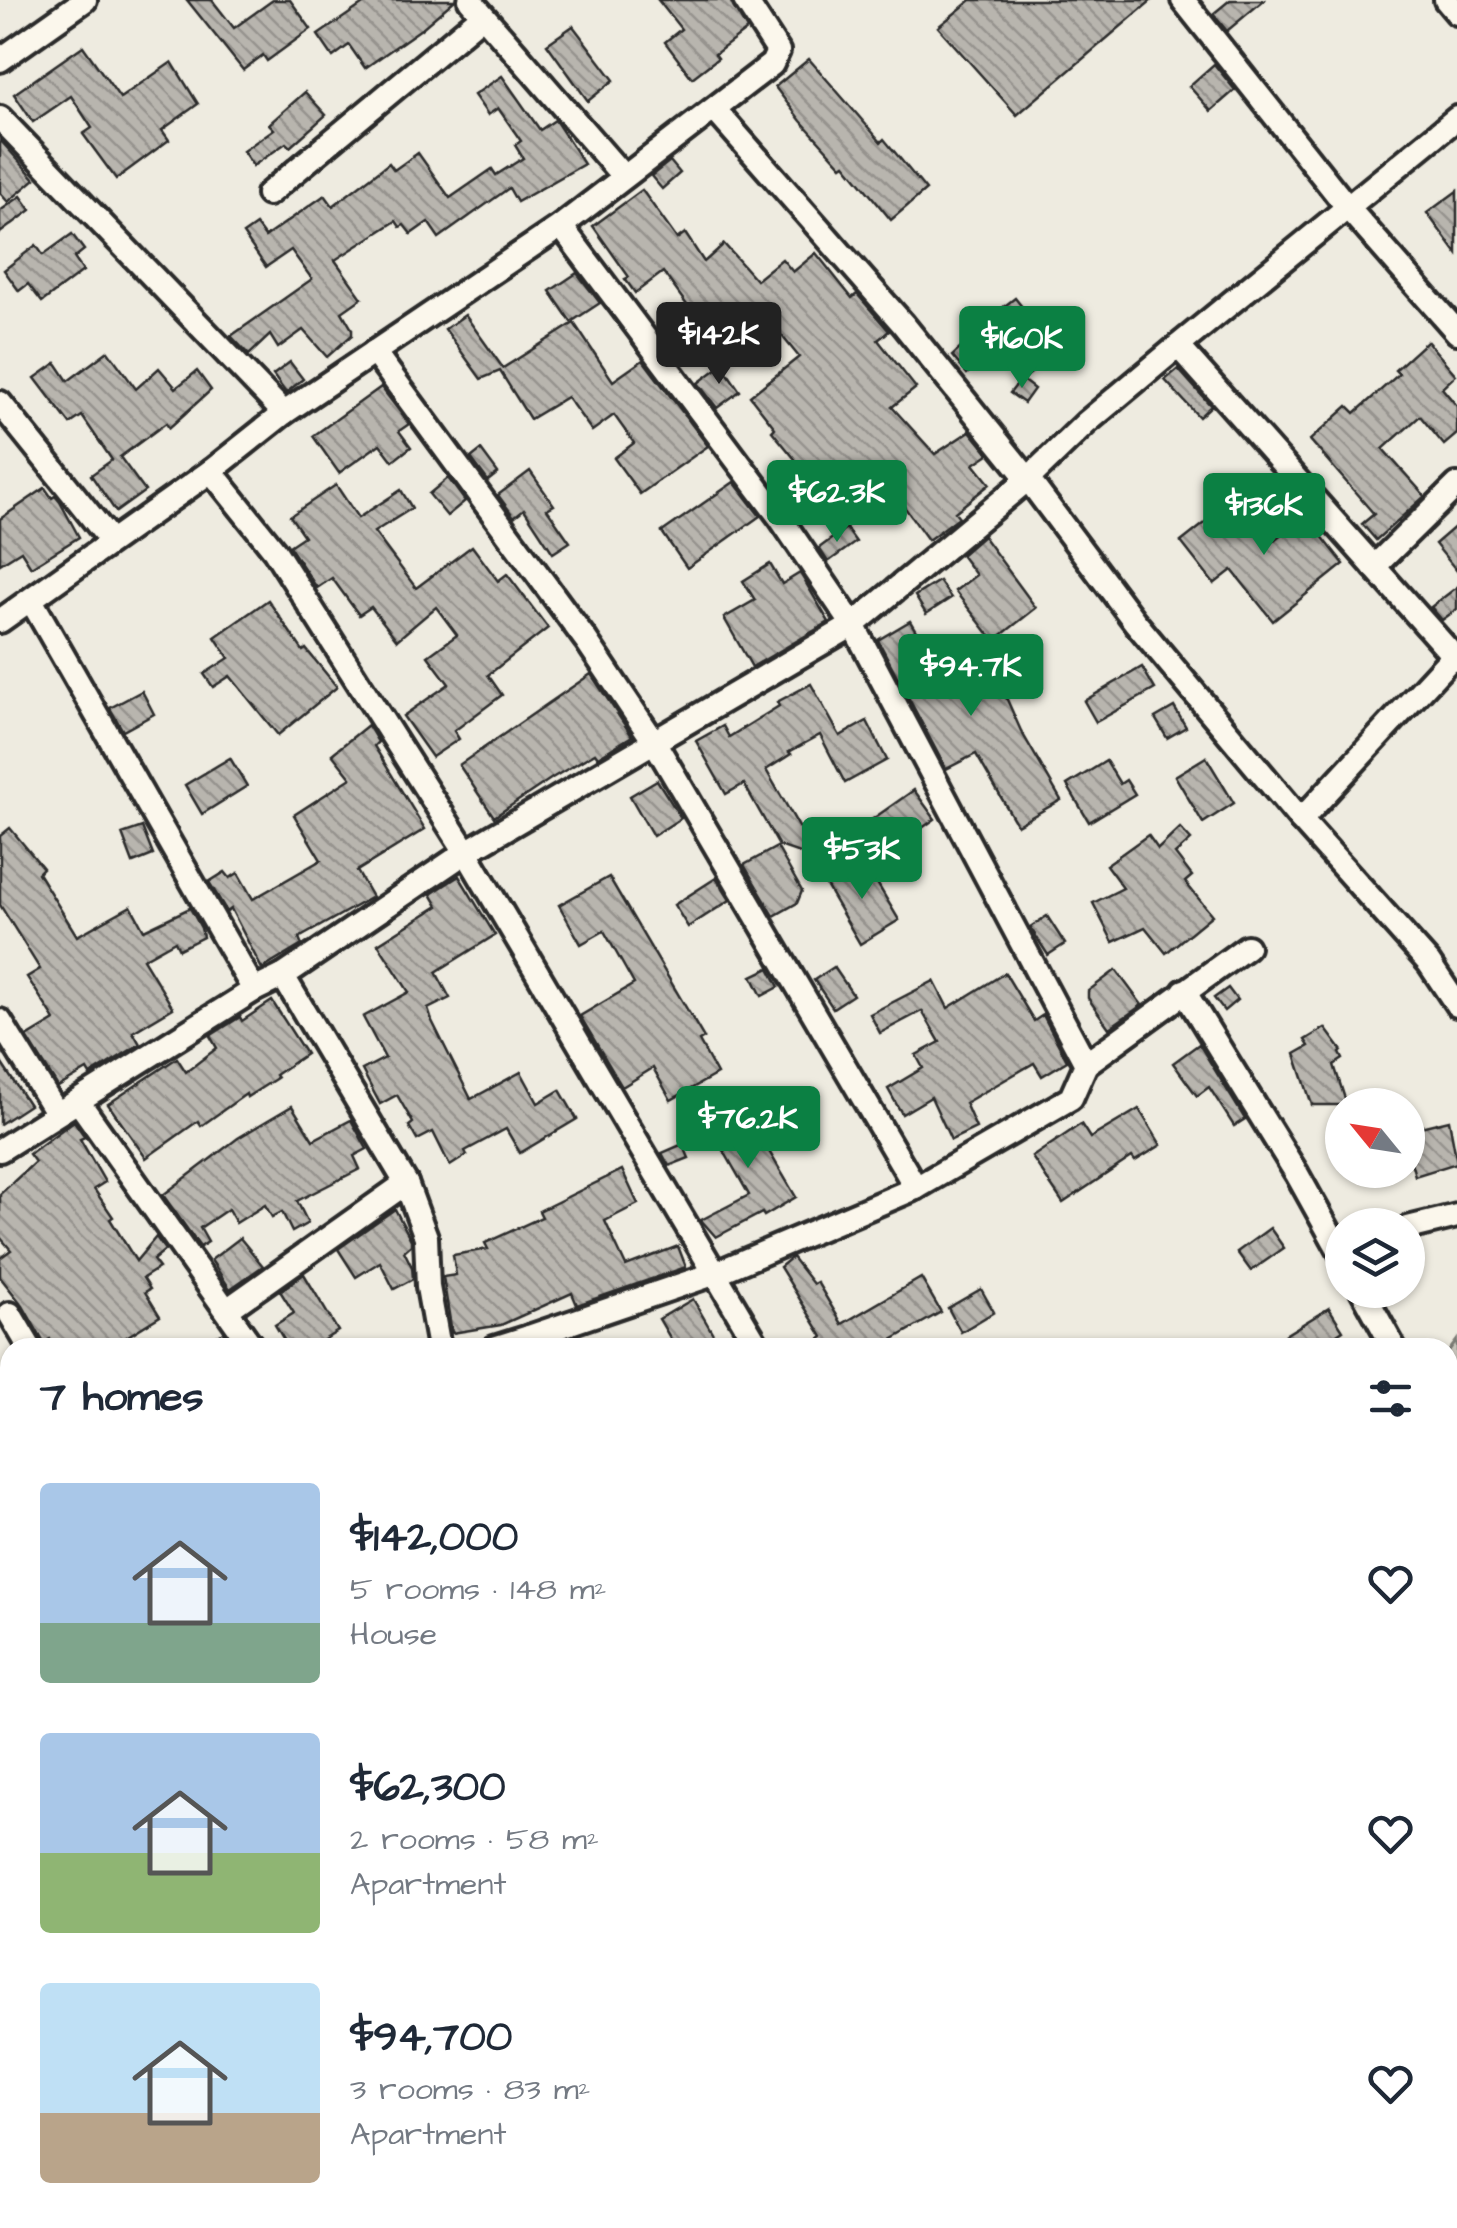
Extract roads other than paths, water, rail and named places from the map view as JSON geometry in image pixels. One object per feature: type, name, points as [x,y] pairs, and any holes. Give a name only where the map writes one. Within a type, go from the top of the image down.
[{"type":"street","points":[[0,60],[86,0]]},
{"type":"street","points":[[0,621],[212,471],[284,413],[560,226],[772,64],[778,51],[745,0]]},
{"type":"street","points":[[1184,0],[1348,208],[1457,332]]},
{"type":"street","points":[[1446,0],[1457,12]]},
{"type":"street","points":[[268,194],[476,8],[623,176]]},
{"type":"street","points":[[715,110],[903,324],[1028,479],[1135,622],[1301,820],[1429,963],[1457,1005]]},
{"type":"street","points":[[0,118],[284,413]]},
{"type":"street","points":[[0,1150],[254,990],[283,976],[466,852],[853,626],[1178,346],[1457,118]]},
{"type":"street","points":[[560,226],[781,519],[853,626],[1086,1064]]},
{"type":"street","points":[[1178,346],[1455,658],[1301,820]]},
{"type":"street","points":[[374,352],[586,640],[656,743],[916,1188]]},
{"type":"street","points":[[0,403],[111,542]]},
{"type":"street","points":[[212,471],[275,551],[466,852],[753,1338]]},
{"type":"street","points":[[1374,567],[1457,485]]},
{"type":"street","points":[[31,600],[254,990]]},
{"type":"street","points":[[545,1338],[716,1273],[916,1188],[1071,1098],[1086,1064],[1248,946]]},
{"type":"street","points":[[283,976],[406,1184],[426,1237],[428,1287],[437,1338]]},
{"type":"street","points":[[1184,991],[1325,1221]]},
{"type":"street","points":[[0,1021],[56,1112]]},
{"type":"street","points":[[78,1101],[246,1338]]},
{"type":"street","points":[[227,1310],[406,1184]]},
{"type":"street","points":[[1425,1224],[1457,1216]]},
{"type":"street","points":[[1372,1308],[1388,1338]]},
{"type":"street","points":[[10,1314],[24,1338]]}]
